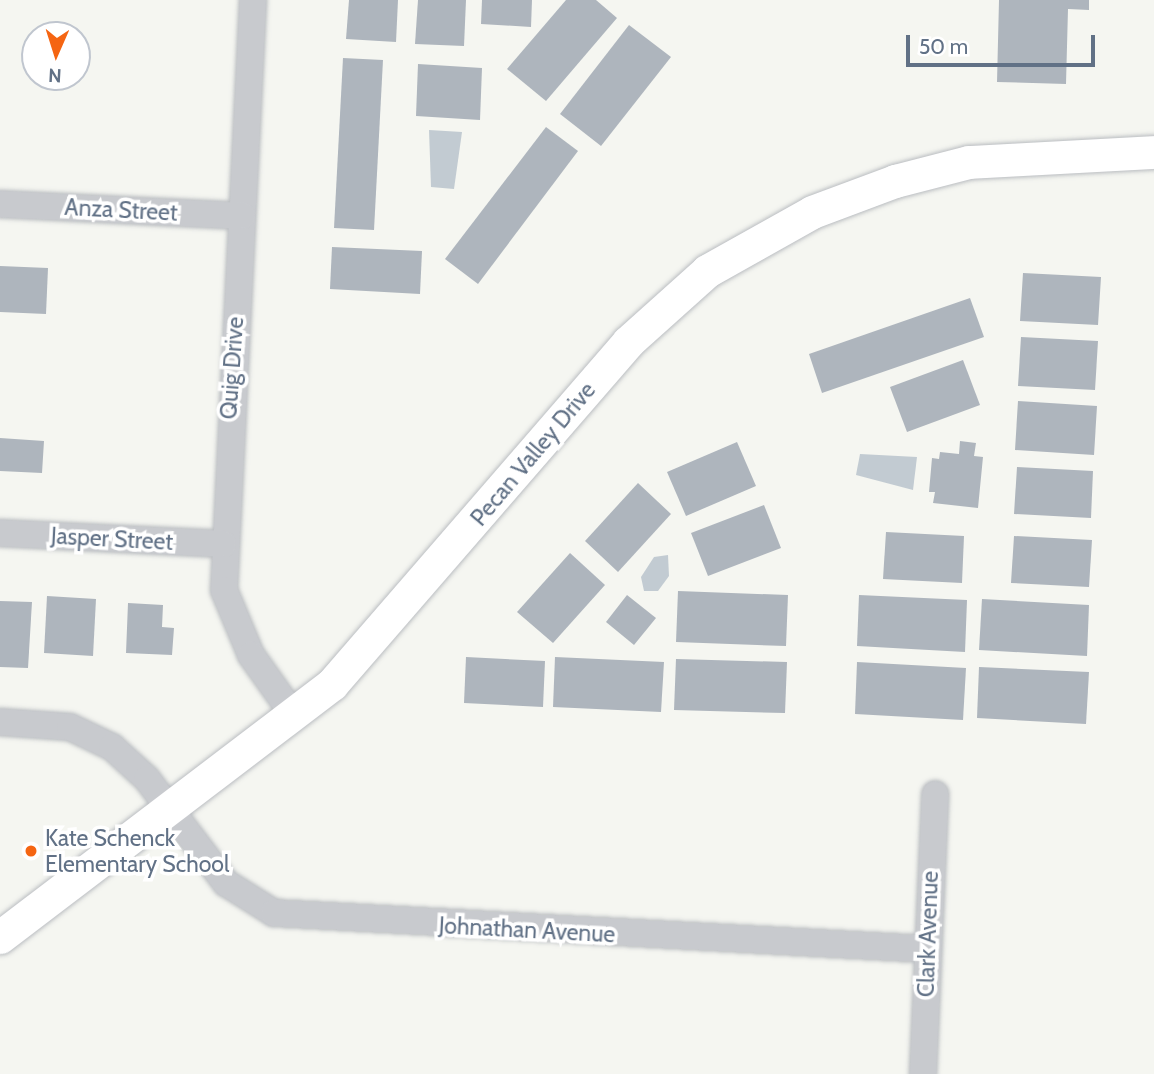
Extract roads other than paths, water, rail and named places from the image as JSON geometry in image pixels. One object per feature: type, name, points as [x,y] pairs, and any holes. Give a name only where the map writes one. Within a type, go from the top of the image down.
[{"type":"main road","name":"Pecan Valley Drive","points":[[0,937],[295,717],[391,622],[628,342],[707,271],[812,212],[919,175],[969,162],[1154,152]]},
{"type":"street","name":"Quig Drive","points":[[253,0],[223,544],[229,611],[250,655],[295,717]]},
{"type":"street","name":"Anza Street","points":[[0,204],[242,216]]},
{"type":"street","name":"Jasper Street","points":[[0,533],[223,544]]},
{"type":"street","name":"Johnathan Avenue","points":[[0,722],[93,735],[147,779],[169,813],[236,890],[274,913],[307,919],[927,949]]},
{"type":"street","name":"Clark Avenue","points":[[923,1074],[935,794]]},
{"type":"place","name":"Kate Schenck Elementary School","points":[[31,851]]}]
